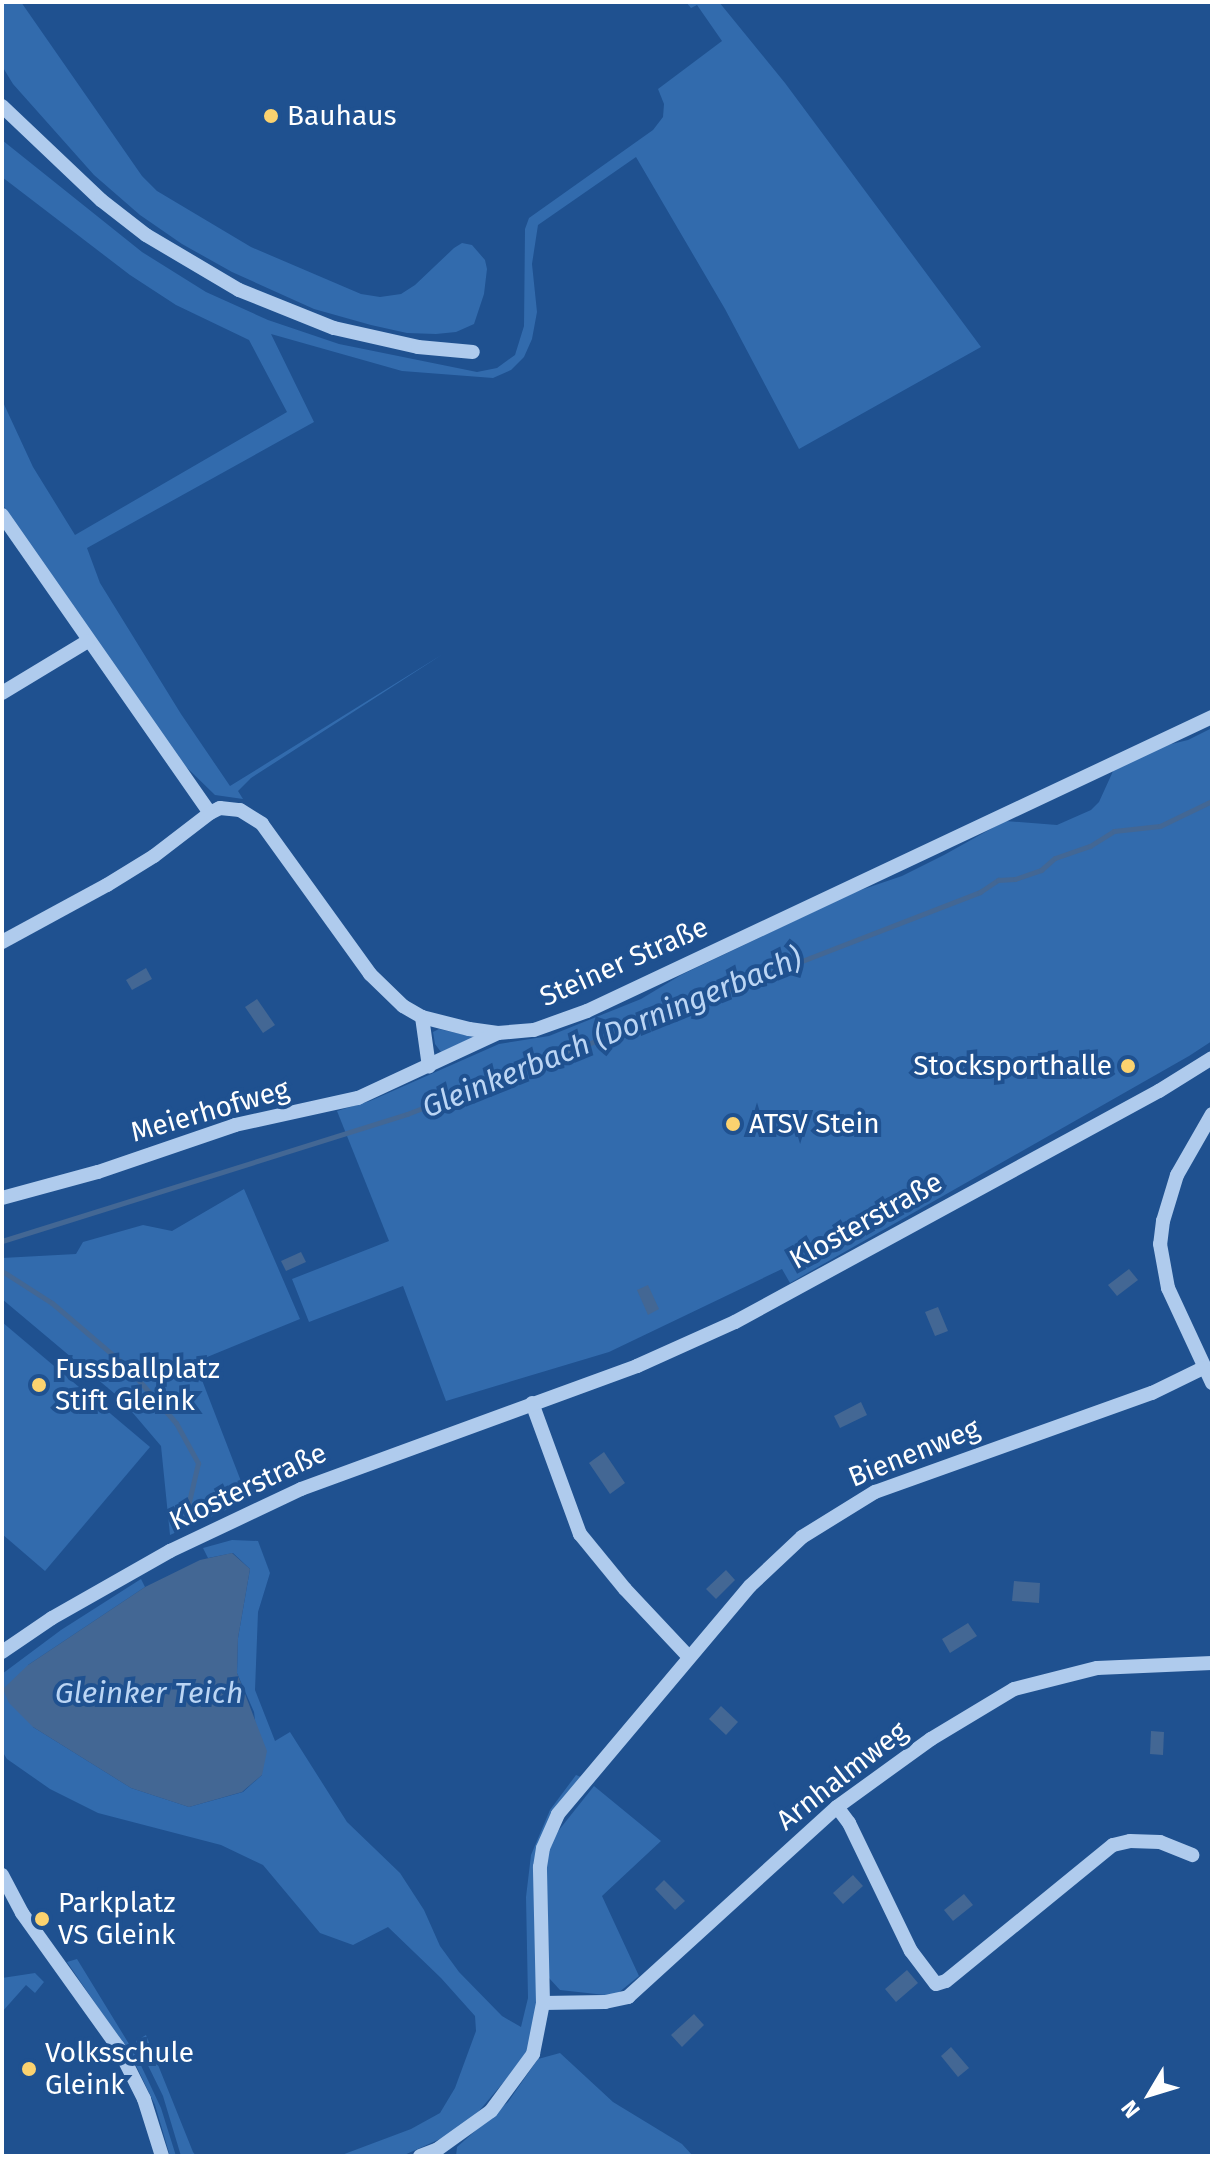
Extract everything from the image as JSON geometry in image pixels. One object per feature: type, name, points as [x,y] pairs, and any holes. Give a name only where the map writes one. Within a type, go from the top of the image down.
[{"type":"street","points":[[2,106],[101,200],[157,243],[239,290],[334,328],[418,347],[473,352]]},
{"type":"street","points":[[2,515],[210,813],[119,878],[2,942]]},
{"type":"street","points":[[2,693],[88,641]]},
{"type":"street","name":"Steiner Straße","points":[[210,813],[220,808],[240,810],[262,824],[370,974],[389,994],[422,1017],[498,1033],[558,1024],[1212,717]]},
{"type":"street","points":[[422,1017],[429,1067]]},
{"type":"street","name":"Meierhofweg","points":[[2,1198],[98,1172],[235,1125],[335,1106],[429,1067],[498,1033]]},
{"type":"street","name":"Klosterstraße","points":[[2,1652],[118,1580],[257,1509],[356,1467],[637,1366],[735,1322],[1159,1091],[1212,1058]]},
{"type":"street","points":[[1212,1114],[1177,1175],[1163,1221],[1160,1244],[1168,1288],[1212,1383]]},
{"type":"street","name":"Bienenweg","points":[[420,2156],[440,2152],[491,2111],[523,2072],[539,2033],[543,2003],[540,1867],[550,1829],[571,1797],[688,1656],[782,1554],[822,1524],[875,1492],[1152,1393],[1203,1368]]},
{"type":"street","points":[[532,1403],[580,1534],[688,1656]]},
{"type":"street","name":"Arnhalmweg","points":[[543,2003],[605,2002],[628,1997],[837,1807],[931,1739],[1014,1689],[1097,1668],[1212,1663]]},
{"type":"street","points":[[837,1807],[849,1823],[911,1951],[936,1984],[946,1981],[1113,1845],[1130,1841],[1160,1842],[1193,1855]]},
{"type":"street","points":[[2,1875],[22,1913],[118,2047],[144,2099],[162,2156]]},
{"type":"shaded area","points":[[2,2],[21,2],[142,176],[157,191],[251,247],[361,294],[380,297],[401,294],[454,248],[462,243],[472,245],[485,260],[487,269],[484,294],[474,324],[456,332],[436,334],[407,333],[371,325],[314,309],[232,272],[182,244],[140,215],[94,175],[13,84],[2,66]]},
{"type":"shaded area","points":[[686,2],[719,2],[785,83],[981,347],[799,449],[725,309],[636,157],[538,225],[532,264],[537,312],[532,339],[524,357],[511,370],[493,378],[402,371],[271,334],[314,422],[87,548],[100,583],[181,714],[230,786],[443,654],[251,778],[238,791],[243,799],[215,795],[181,762],[2,504],[2,400],[33,467],[75,535],[287,412],[249,340],[176,305],[130,275],[2,177],[2,140],[142,252],[206,292],[268,320],[339,344],[477,372],[497,368],[515,355],[524,326],[525,229],[529,218],[653,130],[663,117],[664,104],[658,89],[722,41],[697,5],[691,8]]},
{"type":"shaded area","name":"ATSV Stein","points":[[1212,728],[1212,1041],[790,1283],[782,1269],[609,1352],[446,1401],[403,1286],[309,1322],[292,1279],[389,1241],[337,1111],[370,1101],[499,1044],[549,1036],[641,999],[681,975],[855,892],[902,876],[1005,821],[1057,825],[1091,810],[1099,802],[1114,769],[1159,747],[1188,740]]},
{"type":"shaded area","points":[[439,1029],[474,1037],[441,1052],[435,1044],[433,1032]]},
{"type":"shaded area","points":[[244,1189],[300,1319],[195,1362],[244,1489],[239,1504],[170,1535],[161,1446],[121,1399],[2,1299],[2,1258],[76,1254],[83,1242],[143,1225],[172,1231]]},
{"type":"shaded area","name":"Fussballplatz Stift Gleink","points":[[2,1322],[150,1447],[45,1571],[2,1534]]},
{"type":"shaded area","points":[[232,1540],[258,1541],[270,1573],[258,1612],[255,1690],[275,1741],[290,1732],[347,1822],[400,1873],[424,1910],[440,1946],[459,1972],[502,2016],[521,2027],[528,1998],[526,1897],[531,1855],[550,1810],[576,1775],[581,1777],[550,1819],[535,2024],[525,2057],[479,2111],[449,2135],[402,2156],[339,2156],[411,2129],[440,2113],[455,2088],[476,2031],[475,2016],[441,1978],[388,1927],[353,1945],[320,1933],[263,1865],[221,1845],[98,1813],[50,1789],[7,1759],[2,1751],[2,1674],[61,1630],[141,1579],[145,1587],[28,1665],[33,1727],[131,1788],[189,1807],[243,1792],[262,1775],[254,1712],[237,1673],[238,1638],[250,1569],[233,1553],[208,1558],[203,1548]]},
{"type":"shaded area","points":[[594,1786],[661,1841],[602,1896],[639,1976],[618,1993],[605,1995],[560,1990],[549,1978],[546,1859],[555,1835]]},
{"type":"shaded area","points":[[77,1959],[137,2057],[161,2108],[176,2156],[170,2156],[155,2105],[132,2057],[67,1962]]},
{"type":"shaded area","points":[[35,1973],[44,1982],[35,1993],[26,1985],[2,2012],[2,1978]]},
{"type":"shaded area","points":[[146,2035],[196,2156],[181,2156],[163,2096],[136,2041]]},
{"type":"shaded area","points":[[560,2053],[613,2102],[682,2144],[693,2156],[456,2156],[457,2147],[508,2102],[538,2059]]},
{"type":"water","points":[[146,968],[152,979],[132,990],[126,980]]},
{"type":"water","points":[[257,999],[275,1025],[263,1033],[245,1007]]},
{"type":"water","points":[[301,1252],[306,1262],[286,1271],[281,1261]]},
{"type":"water","points":[[1129,1269],[1138,1280],[1117,1296],[1108,1285]]},
{"type":"water","points":[[648,1285],[659,1309],[648,1315],[637,1290]]},
{"type":"water","points":[[938,1307],[948,1331],[935,1336],[925,1312]]},
{"type":"water","points":[[861,1402],[867,1415],[840,1428],[834,1416]]},
{"type":"water","points":[[604,1452],[625,1483],[610,1494],[589,1463]]},
{"type":"water","name":"Gleinker Teich","points":[[232,1553],[250,1569],[238,1638],[237,1673],[267,1751],[262,1775],[242,1792],[189,1807],[131,1788],[33,1727],[9,1703],[3,1689],[28,1665],[145,1587],[200,1560]]},
{"type":"water","points":[[726,1570],[735,1580],[716,1599],[706,1589]]},
{"type":"water","points":[[1014,1581],[1040,1583],[1039,1603],[1012,1601]]},
{"type":"water","points":[[968,1623],[977,1636],[950,1653],[942,1639]]},
{"type":"water","points":[[721,1706],[738,1722],[726,1735],[709,1719]]},
{"type":"water","points":[[1151,1731],[1164,1732],[1163,1755],[1150,1754]]},
{"type":"water","points":[[853,1875],[863,1886],[843,1904],[833,1893]]},
{"type":"water","points":[[664,1880],[685,1901],[675,1910],[655,1889]]},
{"type":"water","points":[[964,1894],[973,1905],[953,1921],[944,1910]]},
{"type":"water","points":[[907,1970],[918,1983],[896,2002],[885,1989]]},
{"type":"water","points":[[694,2014],[704,2025],[682,2047],[671,2035]]},
{"type":"water","points":[[951,2047],[969,2068],[958,2077],[941,2056]]},
{"type":"waterway","name":"Gleinkerbach (Dorningerbach)","points":[[2,1241],[407,1114],[980,892],[998,880],[1015,879],[1041,870],[1055,858],[1090,846],[1114,831],[1160,826],[1212,801]]},
{"type":"waterway","points":[[2,1271],[52,1303],[128,1368],[176,1423],[198,1463],[184,1523]]},
{"type":"place","name":"Bauhaus","points":[[271,116]]},
{"type":"place","name":"Stocksporthalle","points":[[1128,1066]]},
{"type":"place","name":"ATSV Stein","points":[[733,1124]]},
{"type":"place","name":"Fussballplatz Stift Gleink","points":[[39,1385]]},
{"type":"place","name":"Parkplatz VS Gleink","points":[[42,1919]]},
{"type":"place","name":"Volksschule Gleink","points":[[29,2069]]}]
